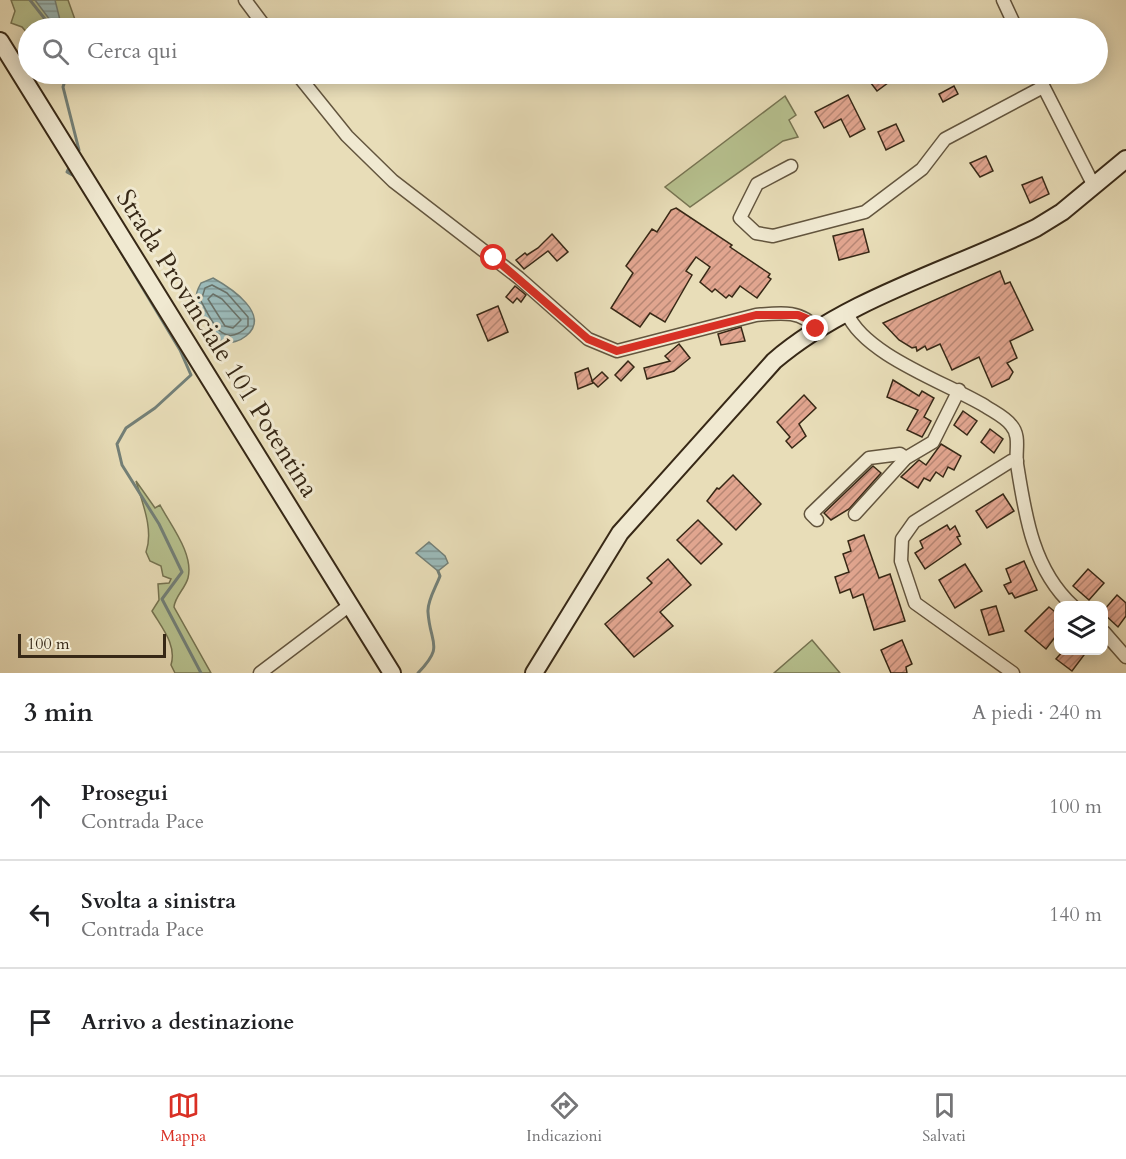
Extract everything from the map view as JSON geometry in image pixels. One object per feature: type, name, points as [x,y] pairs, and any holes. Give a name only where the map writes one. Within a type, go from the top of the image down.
[{"type":"main road","name":"Strada Provinciale 101 Potentina","points":[[0,41],[18,70]]},
{"type":"main road","name":"Strada Provinciale 101 Potentina","points":[[27,84],[392,673]]},
{"type":"main road","points":[[534,673],[620,533],[774,361],[816,329],[847,313],[1036,228],[1062,212],[1126,159]]},
{"type":"street","points":[[245,0],[258,18]]},
{"type":"street","points":[[1003,0],[1011,18]]},
{"type":"street","points":[[305,84],[347,136],[385,173],[519,278],[588,339],[617,351],[756,315],[771,314],[798,315],[810,320],[816,329]]},
{"type":"street","points":[[1042,84],[1094,186]]},
{"type":"street","points":[[791,166],[757,184],[740,218],[756,233],[773,236],[865,212],[922,168],[945,139],[1043,87]]},
{"type":"street","points":[[847,313],[862,333],[893,360],[959,390],[1011,425],[1017,434],[1017,461],[1030,525],[1045,573],[1068,601]]},
{"type":"street","points":[[855,514],[906,458],[933,442],[959,390]]},
{"type":"street","points":[[817,520],[811,514],[869,458],[900,454],[906,458]]},
{"type":"street","points":[[1013,673],[915,603],[901,561],[902,539],[914,522],[1011,461],[1017,461]]},
{"type":"street","points":[[260,673],[350,605]]},
{"type":"street","points":[[1108,637],[1126,657]]},
{"type":"green space","points":[[11,0],[68,0],[74,18],[18,18],[18,26],[11,23],[15,11]]},
{"type":"green space","points":[[785,96],[796,115],[789,120],[798,137],[783,141],[690,207],[665,187]]},
{"type":"green space","points":[[136,481],[155,508],[160,505],[185,550],[188,559],[188,578],[174,607],[211,673],[175,673],[171,665],[170,644],[152,611],[159,600],[158,584],[169,583],[171,579],[163,576],[161,566],[150,561],[146,552],[148,525]]},
{"type":"green space","points":[[812,640],[840,673],[774,673]]},
{"type":"water","points":[[35,0],[55,0],[60,18],[48,18]]},
{"type":"water","points":[[213,278],[238,295],[252,311],[253,328],[238,341],[227,343],[217,338],[198,308],[196,296],[198,288],[201,283]]},
{"type":"water","points":[[429,542],[445,556],[448,563],[438,571],[416,553]]},
{"type":"building","points":[[872,84],[886,84],[877,91]]},
{"type":"building","points":[[954,86],[958,94],[943,102],[939,94]]},
{"type":"building","points":[[848,95],[865,129],[850,137],[841,119],[824,128],[815,112]]},
{"type":"building","points":[[896,124],[904,141],[886,150],[878,132]]},
{"type":"building","points":[[986,156],[993,171],[980,177],[970,163]]},
{"type":"building","points":[[1042,177],[1049,194],[1030,203],[1022,185]]},
{"type":"building","points":[[676,208],[732,245],[730,247],[770,274],[768,277],[771,279],[757,298],[740,286],[732,297],[729,295],[726,298],[715,289],[712,292],[700,282],[710,267],[696,257],[686,271],[692,275],[665,322],[650,313],[640,327],[611,308],[633,273],[626,266],[652,229],[657,232],[671,210]]},
{"type":"building","points":[[863,229],[869,252],[839,260],[833,236]]},
{"type":"building","points":[[552,234],[568,252],[557,261],[548,251],[524,269],[516,260],[525,253],[527,255],[538,248]]},
{"type":"building","points":[[1000,271],[1005,284],[1010,282],[1033,330],[1010,341],[1017,358],[1007,363],[1013,372],[1009,379],[992,387],[979,357],[952,370],[940,344],[927,350],[925,346],[917,351],[916,347],[912,348],[899,340],[883,323]]},
{"type":"building","points":[[515,286],[526,295],[521,302],[517,298],[513,303],[506,297]]},
{"type":"building","points":[[498,306],[508,332],[488,341],[477,315]]},
{"type":"building","points":[[741,327],[745,341],[721,345],[718,334]]},
{"type":"building","points":[[679,344],[690,358],[674,371],[647,379],[644,368],[670,361],[665,356]]},
{"type":"building","points":[[628,361],[634,367],[621,381],[615,375]]},
{"type":"building","points":[[588,368],[593,383],[578,389],[575,373]]},
{"type":"building","points":[[602,372],[608,378],[598,387],[592,381]]},
{"type":"building","points":[[893,380],[919,396],[922,391],[934,398],[924,417],[931,421],[922,437],[907,430],[918,410],[887,397]]},
{"type":"building","points":[[804,395],[816,408],[799,424],[806,436],[792,448],[786,441],[790,437],[777,422]]},
{"type":"building","points":[[963,411],[977,421],[967,435],[954,425]]},
{"type":"building","points":[[990,429],[1003,439],[994,453],[981,442]]},
{"type":"building","points":[[941,444],[961,456],[954,470],[948,467],[943,477],[936,472],[930,481],[924,478],[918,488],[901,477],[919,460],[926,465]]},
{"type":"building","points":[[873,466],[881,473],[849,509],[831,520],[824,513]]},
{"type":"building","points":[[733,475],[761,504],[736,530],[707,501],[717,488],[719,489]]},
{"type":"building","points":[[1003,494],[1014,511],[987,528],[976,511]]},
{"type":"building","points":[[698,520],[722,544],[701,564],[677,540]]},
{"type":"building","points":[[947,525],[950,530],[955,526],[961,544],[925,569],[915,553],[923,548],[920,541]]},
{"type":"building","points":[[864,535],[879,578],[890,574],[905,621],[874,630],[863,594],[853,598],[850,589],[840,593],[835,577],[849,572],[843,554],[851,551],[848,541]]},
{"type":"building","points":[[668,559],[691,585],[660,612],[673,626],[634,657],[605,624],[652,583],[647,578]]},
{"type":"building","points":[[1024,561],[1037,590],[1015,598],[1012,593],[1009,594],[1004,585],[1011,582],[1006,569]]},
{"type":"building","points":[[965,564],[982,591],[955,608],[939,580]]},
{"type":"building","points":[[1088,569],[1104,583],[1089,600],[1073,586]]},
{"type":"building","points":[[1117,595],[1126,603],[1126,616],[1118,627],[1108,618],[1108,605]]},
{"type":"building","points":[[996,606],[1004,631],[989,635],[981,610]]},
{"type":"building","points":[[1049,607],[1054,611],[1054,639],[1046,649],[1025,631]]},
{"type":"building","points":[[902,640],[912,664],[906,667],[907,673],[891,673],[881,650]]},
{"type":"building","points":[[1060,655],[1084,655],[1072,671],[1056,659]]},
{"type":"waterway","points":[[30,0],[44,18]]},
{"type":"waterway","points":[[64,84],[78,153]]},
{"type":"waterway","points":[[70,166],[67,172],[76,177]]},
{"type":"waterway","points":[[110,234],[180,350],[191,375],[155,408],[126,428],[117,444],[122,465],[159,524],[182,572],[162,599],[201,673]]},
{"type":"waterway","points":[[418,673],[434,650],[428,608],[440,576],[438,571]]},
{"type":"route","points":[[494,258],[588,339],[617,351],[756,315],[798,315],[810,320],[816,329]]}]
